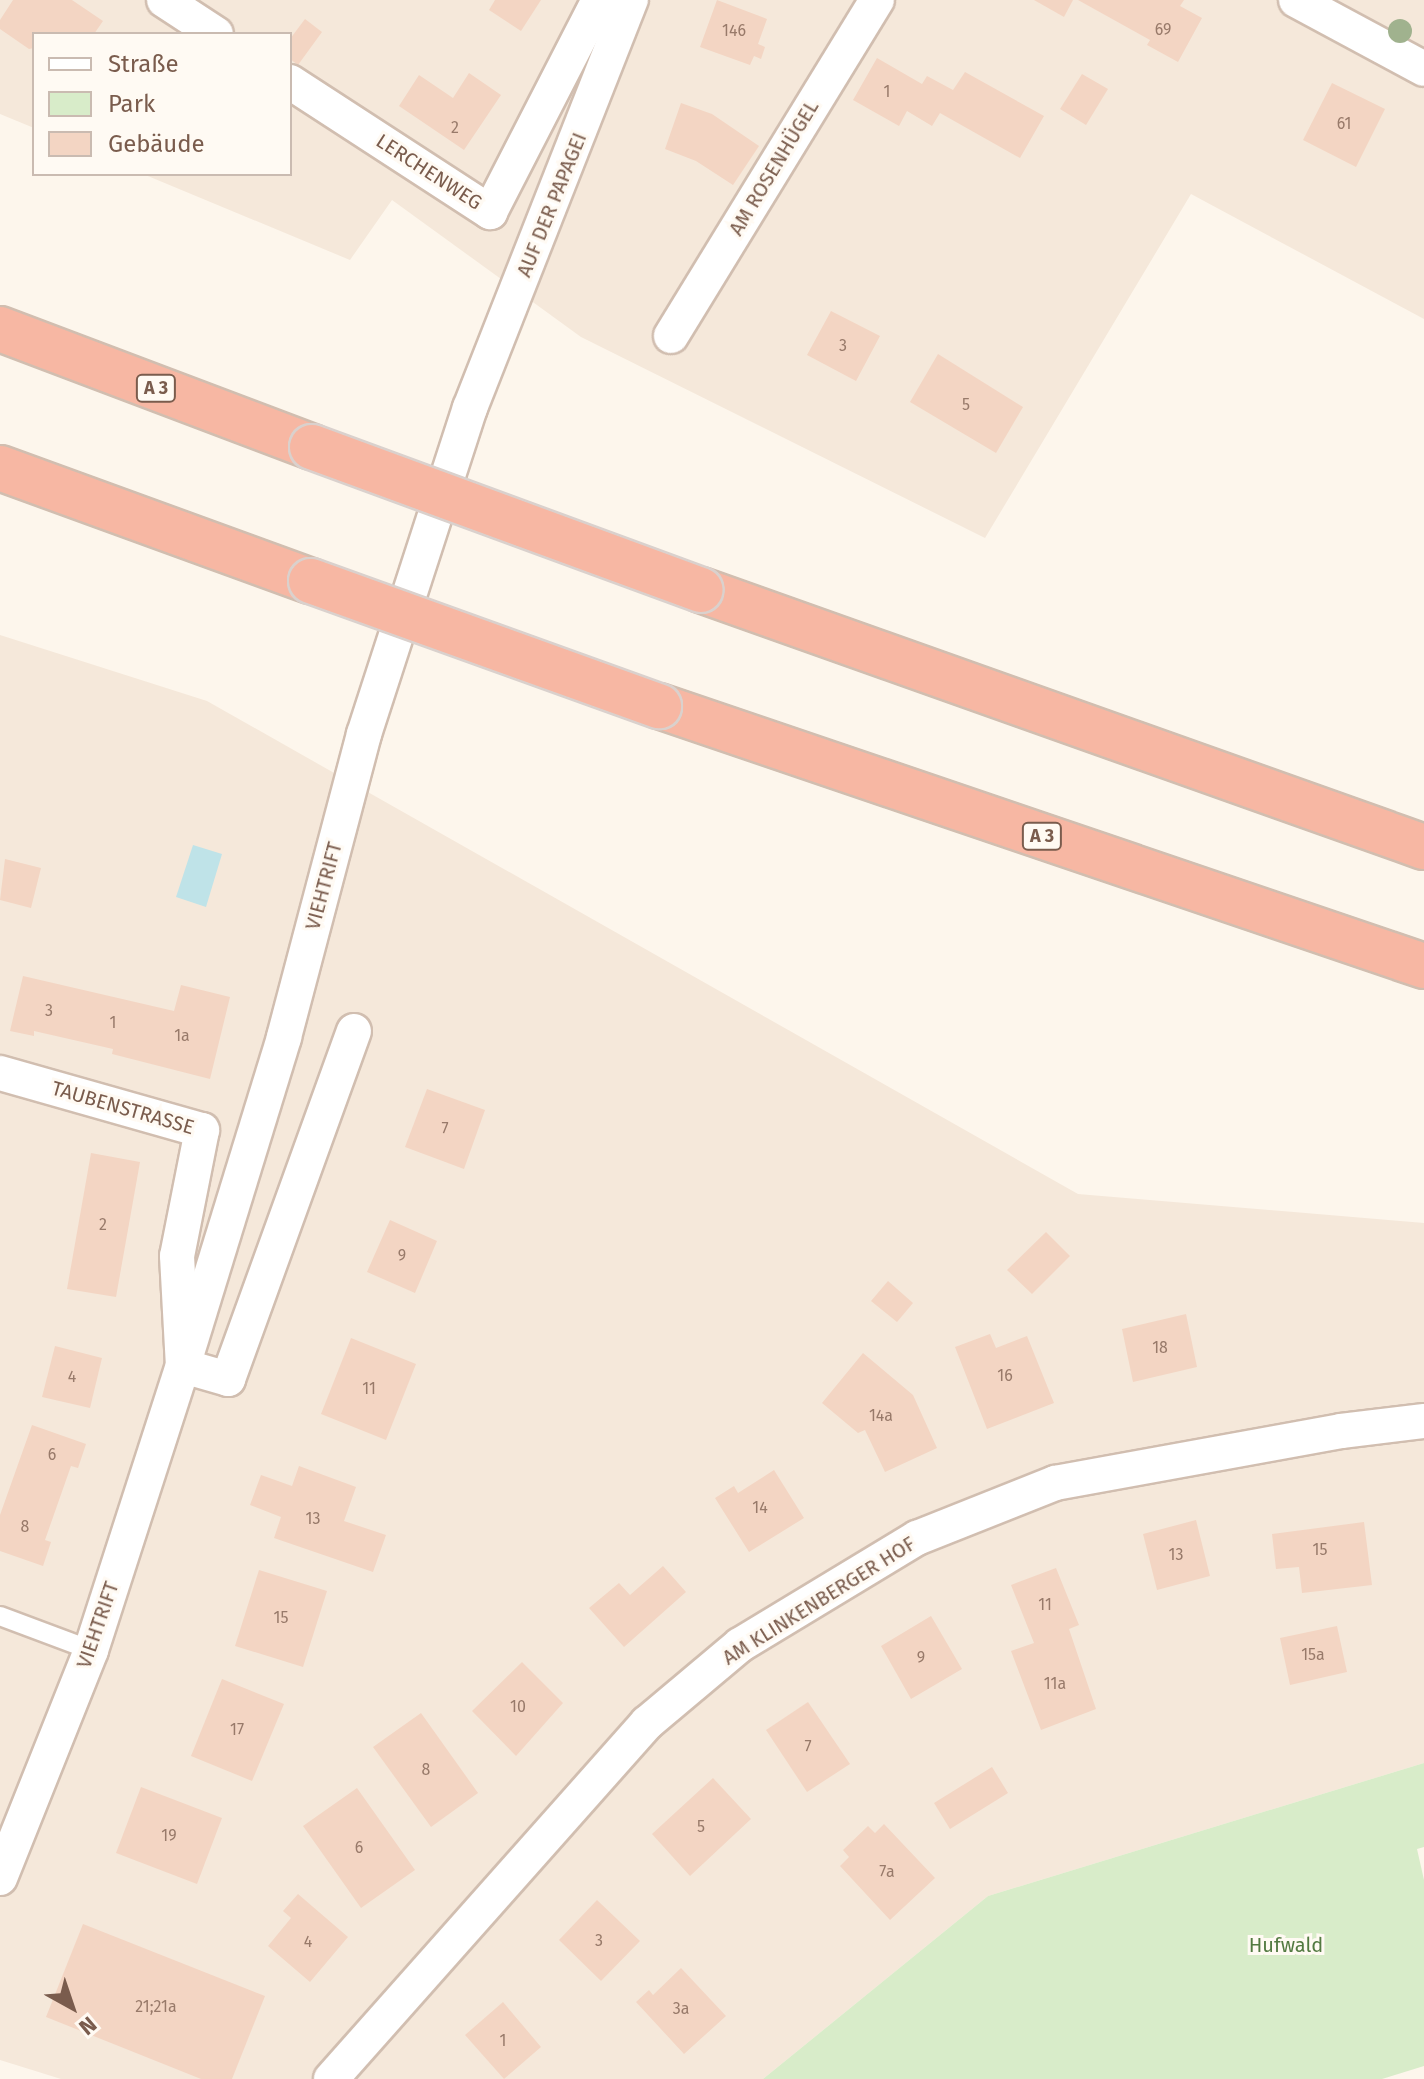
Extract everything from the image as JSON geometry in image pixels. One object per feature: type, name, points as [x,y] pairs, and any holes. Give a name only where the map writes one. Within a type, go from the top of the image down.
[{"type":"highway","name":"A 3","points":[[0,329],[701,590],[1424,847]]},
{"type":"highway","name":"A 3","points":[[0,468],[659,706],[1424,966]]},
{"type":"street","points":[[164,0],[213,32]]},
{"type":"street","name":"LERCHENWEG","points":[[292,83],[490,212],[599,0]]},
{"type":"street","name":"AUF DER PAPAGEI","points":[[470,408],[631,0]]},
{"type":"street","name":"AM ROSENHÜGEL","points":[[671,336],[877,0]]},
{"type":"street","points":[[1296,0],[1424,69]]},
{"type":"street","name":"VIEHTRIFT","points":[[0,1878],[91,1650],[183,1366],[284,1037],[364,734],[470,408]]},
{"type":"street","points":[[183,1366],[228,1379],[354,1031]]},
{"type":"street","name":"TAUBENSTRASSE","points":[[0,1073],[202,1130],[177,1256],[183,1366]]},
{"type":"street","name":"AM KLINKENBERGER HOF","points":[[331,2079],[647,1723],[740,1645],[917,1538],[1055,1483],[1341,1431],[1424,1421]]},
{"type":"lane","points":[[0,1616],[91,1650]]},
{"type":"shaded area","points":[[0,0],[1424,0],[1424,319],[1191,194],[985,538],[581,337],[392,200],[350,260],[148,176],[292,176],[292,32],[32,32],[32,127],[0,114]]},
{"type":"shaded area","points":[[0,635],[207,701],[1078,1194],[1424,1223],[1424,1763],[988,1896],[763,2079],[61,2079],[0,2060]]},
{"type":"green space","name":"Hufwald","points":[[1424,1763],[1424,1847],[1417,1849],[1424,1880],[1424,2066],[1382,2079],[763,2079],[988,1896]]},
{"type":"water","points":[[193,845],[222,854],[206,907],[176,897]]},
{"type":"building","points":[[13,0],[72,0],[103,21],[95,32],[32,32],[32,48],[29,49],[0,29],[0,20]]},
{"type":"building","points":[[495,0],[541,0],[521,31],[489,10]]},
{"type":"building","points":[[717,0],[767,19],[758,44],[765,47],[761,59],[754,56],[750,65],[700,47]]},
{"type":"building","points":[[1034,0],[1073,0],[1064,17]]},
{"type":"building","points":[[1078,0],[1184,0],[1180,6],[1202,18],[1178,62],[1147,45],[1150,40]]},
{"type":"building","points":[[305,19],[322,32],[298,65],[292,60],[292,36]]},
{"type":"building","points":[[877,58],[922,84],[927,76],[953,90],[965,72],[1044,116],[1020,158],[940,113],[932,126],[907,111],[899,126],[853,100]]},
{"type":"building","points":[[469,73],[501,95],[464,150],[399,106],[419,75],[453,98]]},
{"type":"building","points":[[1082,74],[1108,89],[1086,125],[1060,109]]},
{"type":"building","points":[[1332,83],[1385,109],[1356,167],[1303,140]]},
{"type":"building","points":[[681,103],[712,114],[759,146],[733,185],[696,161],[665,149]]},
{"type":"building","points":[[831,311],[880,336],[856,381],[807,355]]},
{"type":"building","points":[[938,354],[1023,407],[996,453],[910,402]]},
{"type":"building","points":[[5,859],[41,868],[31,908],[0,900]]},
{"type":"building","points":[[23,976],[174,1011],[181,985],[230,997],[210,1079],[112,1054],[113,1049],[34,1031],[34,1036],[10,1031]]},
{"type":"building","points":[[427,1089],[485,1110],[464,1169],[405,1147]]},
{"type":"building","points":[[91,1153],[140,1162],[116,1297],[67,1289]]},
{"type":"building","points":[[390,1220],[437,1241],[415,1293],[367,1272]]},
{"type":"building","points":[[1046,1232],[1070,1256],[1032,1294],[1007,1270]]},
{"type":"building","points":[[888,1281],[913,1303],[897,1322],[871,1301]]},
{"type":"building","points":[[1186,1314],[1197,1367],[1133,1382],[1122,1329]]},
{"type":"building","points":[[990,1334],[996,1348],[1027,1336],[1054,1403],[987,1429],[955,1347]]},
{"type":"building","points":[[351,1338],[416,1364],[386,1440],[321,1414]]},
{"type":"building","points":[[55,1346],[102,1358],[90,1408],[42,1397]]},
{"type":"building","points":[[863,1353],[913,1395],[937,1448],[885,1472],[865,1430],[858,1433],[822,1403]]},
{"type":"building","points":[[32,1425],[86,1444],[78,1468],[71,1466],[45,1540],[51,1542],[43,1566],[0,1551],[0,1515]]},
{"type":"building","points":[[299,1466],[356,1487],[344,1521],[386,1535],[373,1572],[274,1538],[281,1517],[250,1505],[261,1475],[292,1486]]},
{"type":"building","points":[[774,1470],[804,1518],[749,1552],[715,1498],[734,1486],[738,1493]]},
{"type":"building","points":[[1196,1520],[1210,1576],[1157,1590],[1143,1534]]},
{"type":"building","points":[[1364,1522],[1372,1585],[1302,1593],[1299,1567],[1276,1569],[1272,1534]]},
{"type":"building","points":[[663,1566],[686,1592],[624,1647],[589,1608],[619,1583],[630,1595]]},
{"type":"building","points":[[1056,1568],[1079,1625],[1069,1629],[1096,1709],[1041,1730],[1011,1651],[1034,1643],[1011,1585]]},
{"type":"building","points":[[259,1570],[327,1591],[303,1667],[235,1646]]},
{"type":"building","points":[[931,1616],[962,1669],[911,1699],[881,1646]]},
{"type":"building","points":[[1337,1626],[1347,1672],[1290,1685],[1280,1638]]},
{"type":"building","points":[[522,1662],[563,1703],[516,1756],[472,1711]]},
{"type":"building","points":[[222,1679],[284,1704],[252,1781],[191,1756]]},
{"type":"building","points":[[808,1702],[850,1764],[807,1792],[766,1730]]},
{"type":"building","points":[[421,1713],[478,1793],[431,1827],[373,1747]]},
{"type":"building","points":[[992,1767],[1008,1793],[950,1829],[934,1803]]},
{"type":"building","points":[[713,1778],[751,1819],[690,1876],[652,1834]]},
{"type":"building","points":[[141,1787],[222,1818],[197,1884],[116,1853]]},
{"type":"building","points":[[357,1788],[415,1870],[361,1908],[303,1826]]},
{"type":"building","points":[[884,1824],[935,1878],[890,1920],[840,1866],[849,1857],[843,1850],[868,1826],[875,1833]]},
{"type":"building","points":[[298,1894],[348,1937],[310,1982],[268,1946],[291,1918],[283,1911]]},
{"type":"building","points":[[597,1900],[640,1941],[601,1981],[559,1940]]},
{"type":"building","points":[[83,1924],[265,1996],[232,2079],[201,2079],[46,2017]]},
{"type":"building","points":[[681,1968],[726,2016],[684,2054],[636,2002],[649,1990],[653,1995]]},
{"type":"building","points":[[503,2002],[541,2047],[504,2079],[465,2035]]}]
